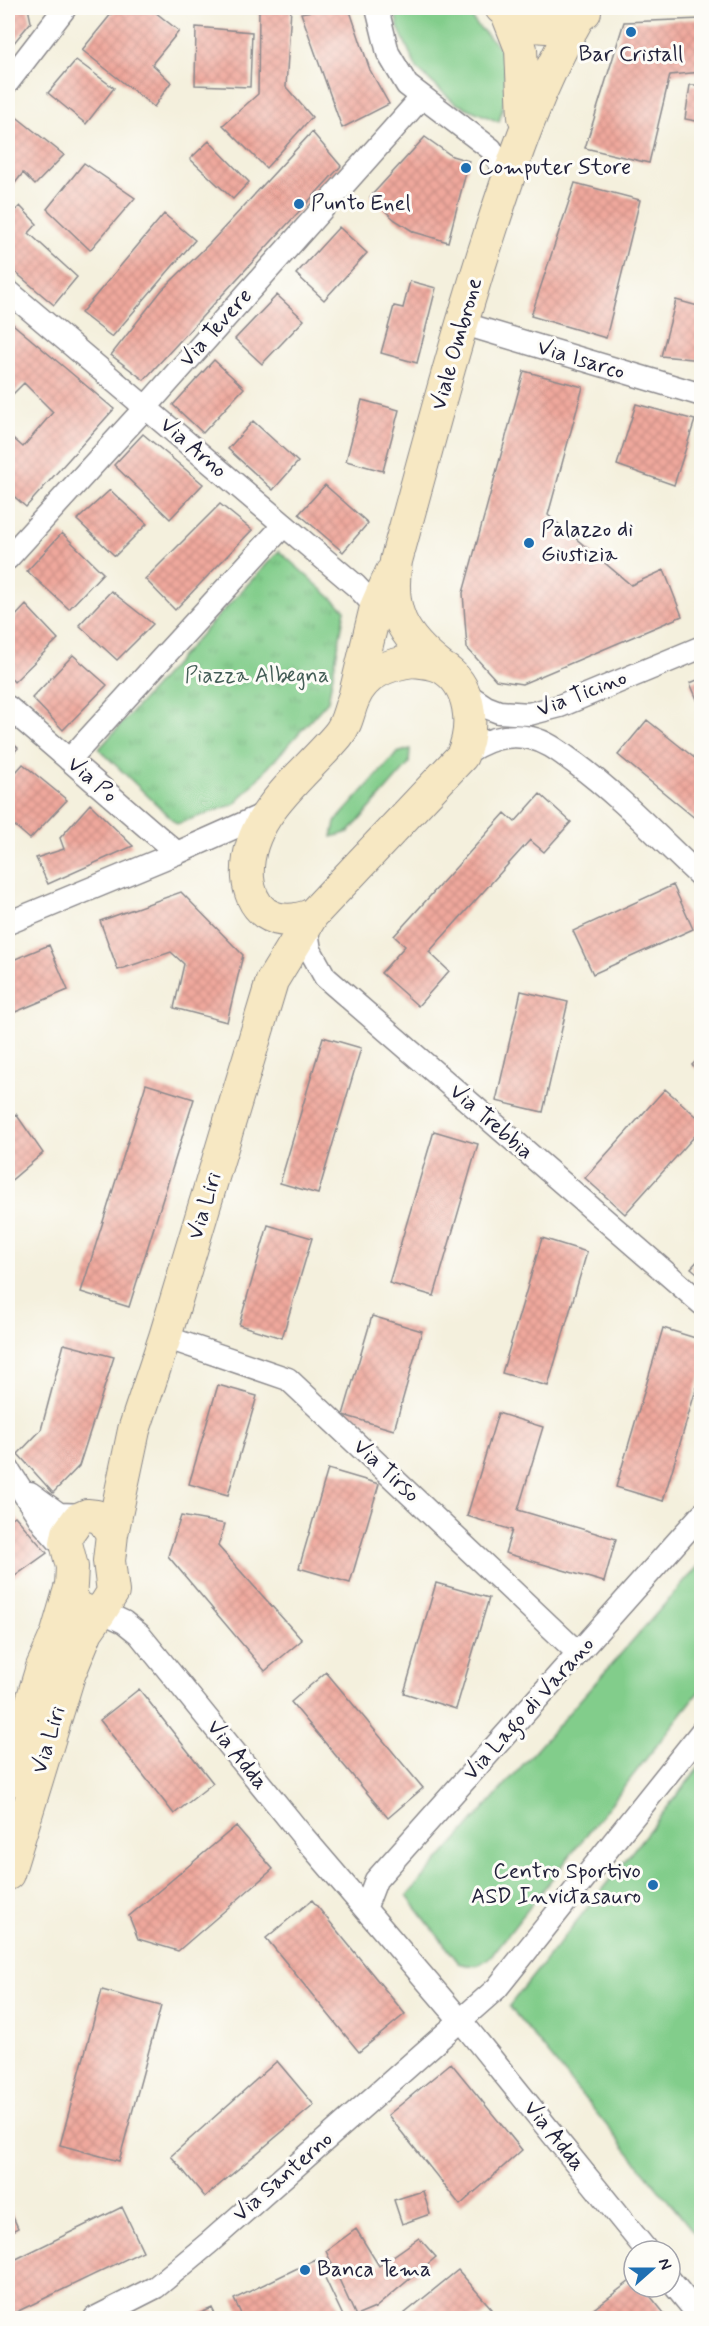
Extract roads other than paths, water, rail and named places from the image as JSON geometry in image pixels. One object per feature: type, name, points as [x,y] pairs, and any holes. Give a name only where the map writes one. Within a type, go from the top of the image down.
[{"type":"main road","points":[[504,12],[525,24],[543,28],[562,25],[584,13]]},
{"type":"main road","name":"Viale Ombrone","points":[[504,12],[521,48],[524,129]]},
{"type":"main road","name":"Viale Ombrone","points":[[354,698],[376,607],[396,561],[461,323],[508,176],[524,129],[558,53],[584,13]]},
{"type":"main road","name":"Viale Ombrone","points":[[396,561],[394,592],[401,622],[412,642],[451,676],[462,691]]},
{"type":"main road","points":[[354,698],[372,675],[385,667],[413,661],[427,662],[441,667]]},
{"type":"main road","points":[[462,691],[470,722],[467,745],[462,756]]},
{"type":"main road","name":"Via Liri","points":[[8,1874],[69,1675],[87,1631],[113,1592],[109,1561],[112,1534],[134,1430],[165,1336],[272,981],[274,952],[272,939],[248,888],[247,870],[254,838],[269,812],[299,775],[338,735],[349,718],[354,698]]},
{"type":"main road","name":"Via Liri","points":[[272,981],[309,919],[462,756]]},
{"type":"main road","points":[[257,906],[263,912],[278,919],[309,919]]},
{"type":"main road","name":"Via Liri","points":[[100,1611],[87,1612],[75,1604],[71,1598],[72,1567],[68,1552],[68,1533],[72,1525],[87,1515],[134,1430]]},
{"type":"main road","points":[[87,1515],[96,1516],[105,1521],[112,1534]]},
{"type":"main road","name":"Via Liri","points":[[8,1781],[42,1667],[57,1633],[71,1585]]},
{"type":"street","points":[[8,82],[65,8]]},
{"type":"street","points":[[377,8],[388,52],[407,85],[455,119],[491,149],[508,176]]},
{"type":"street","name":"Via Tevere","points":[[8,558],[422,97]]},
{"type":"street","name":"Via Arno","points":[[8,291],[356,586],[376,607]]},
{"type":"street","name":"Via Isarco","points":[[461,323],[702,395]]},
{"type":"street","points":[[69,760],[283,526]]},
{"type":"street","name":"Via Ticino","points":[[462,691],[486,707],[514,714],[529,714],[560,706],[702,647]]},
{"type":"street","name":"Via Po","points":[[8,706],[177,854]]},
{"type":"street","points":[[560,706],[554,712],[547,729],[550,742],[554,747],[601,783],[702,878]]},
{"type":"street","points":[[462,756],[488,741],[502,737],[530,738],[554,747]]},
{"type":"street","points":[[8,923],[177,854],[269,812]]},
{"type":"street","name":"Via Trebbia","points":[[309,919],[310,950],[325,977],[702,1304]]},
{"type":"street","name":"Via Tirso","points":[[165,1336],[288,1379],[578,1653]]},
{"type":"street","points":[[11,1481],[59,1514],[87,1515]]},
{"type":"street","points":[[11,1481],[44,1525],[68,1552]]},
{"type":"street","name":"Via Lago di Varano","points":[[365,1909],[376,1881],[702,1514]]},
{"type":"street","name":"Via Adda","points":[[100,1611],[124,1622],[139,1634],[301,1834],[461,2021],[637,2239]]},
{"type":"street","points":[[461,2021],[497,1988],[702,1731]]},
{"type":"street","name":"Via Santerno","points":[[95,2319],[156,2287],[461,2021]]},
{"type":"street","points":[[682,2295],[702,2319]]},
{"type":"place","name":"Bar Cristall","points":[[631,32]]},
{"type":"place","name":"Computer Store","points":[[466,168]]},
{"type":"place","name":"Punto Enel","points":[[299,204]]},
{"type":"place","name":"Palazzo di Giustizia","points":[[529,543]]},
{"type":"place","name":"Centro Sportivo ASD Invictasauro","points":[[653,1885]]},
{"type":"place","name":"Banca Tema","points":[[305,2270]]},
{"type":"park label","name":"Piazza Albegna","points":[[257,676]]}]
